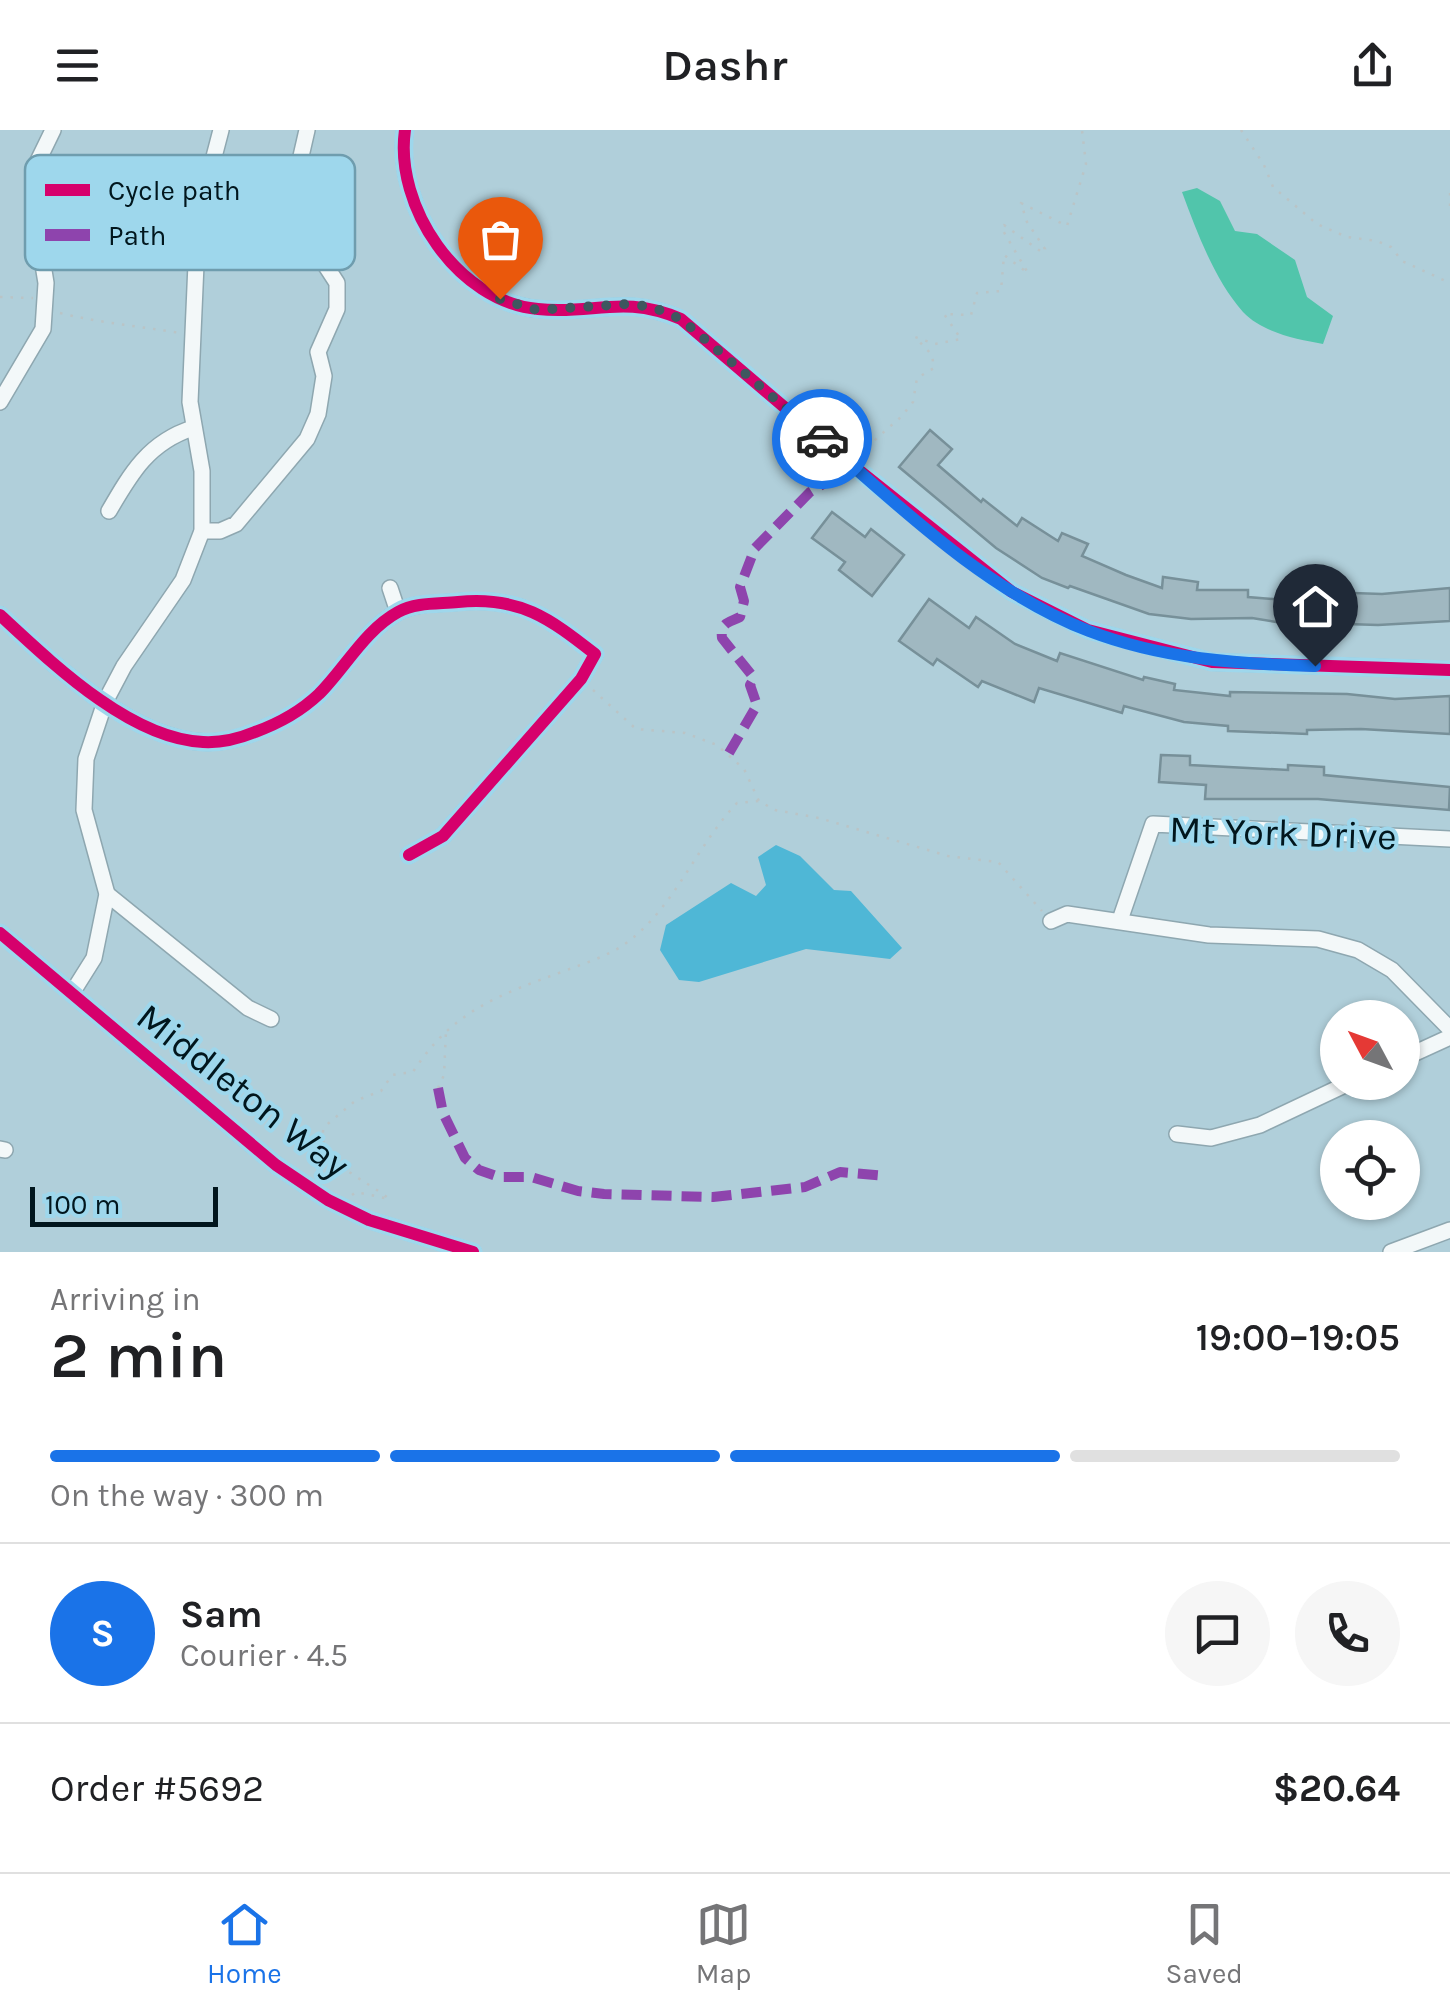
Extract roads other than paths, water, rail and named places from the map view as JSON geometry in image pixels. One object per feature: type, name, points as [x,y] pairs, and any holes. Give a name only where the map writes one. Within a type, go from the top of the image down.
[{"type":"street","points":[[41,155],[53,130]]},
{"type":"street","points":[[214,155],[221,130]]},
{"type":"street","points":[[301,155],[307,130]]},
{"type":"street","points":[[405,130],[403,146],[412,203],[429,236],[454,266],[500,299],[537,310],[628,304],[652,307],[681,319],[851,464],[1012,592],[1088,630],[1212,662],[1450,670]]},
{"type":"street","points":[[0,402],[43,329],[41,270]]},
{"type":"street","points":[[72,993],[94,958],[107,894],[84,810],[86,760],[105,702],[124,666],[183,580],[202,531],[202,471],[193,428],[196,270]]},
{"type":"street","points":[[202,531],[220,531],[236,524],[307,439],[318,414],[324,376],[318,352],[337,309],[337,284],[328,270]]},
{"type":"street","points":[[109,511],[151,449],[171,435],[193,428]]},
{"type":"street","points":[[390,588],[398,612]]},
{"type":"street","points":[[0,615],[130,719],[172,736],[202,742],[236,740],[286,721],[319,694],[376,629],[398,612],[416,606],[470,601],[510,604],[546,616],[595,654],[581,679],[443,836],[409,856]]},
{"type":"street","name":"Mt York Drive","points":[[1120,920],[1154,824],[1450,840]]},
{"type":"street","points":[[107,894],[248,1008],[271,1019]]},
{"type":"street","points":[[1051,920],[1067,914],[1208,936],[1318,939],[1358,950],[1392,970],[1450,1029]]},
{"type":"street","name":"Middleton Way","points":[[0,934],[276,1165],[339,1206],[369,1220],[473,1252]]},
{"type":"street","points":[[1420,1050],[1450,1037]]},
{"type":"street","points":[[1177,1134],[1211,1138],[1260,1125],[1320,1097]]},
{"type":"street","points":[[1391,1252],[1450,1230]]},
{"type":"water","points":[[776,845],[800,856],[834,890],[851,891],[902,948],[890,959],[806,949],[699,982],[679,980],[660,950],[666,925],[731,883],[756,896],[766,885],[758,857]]}]
